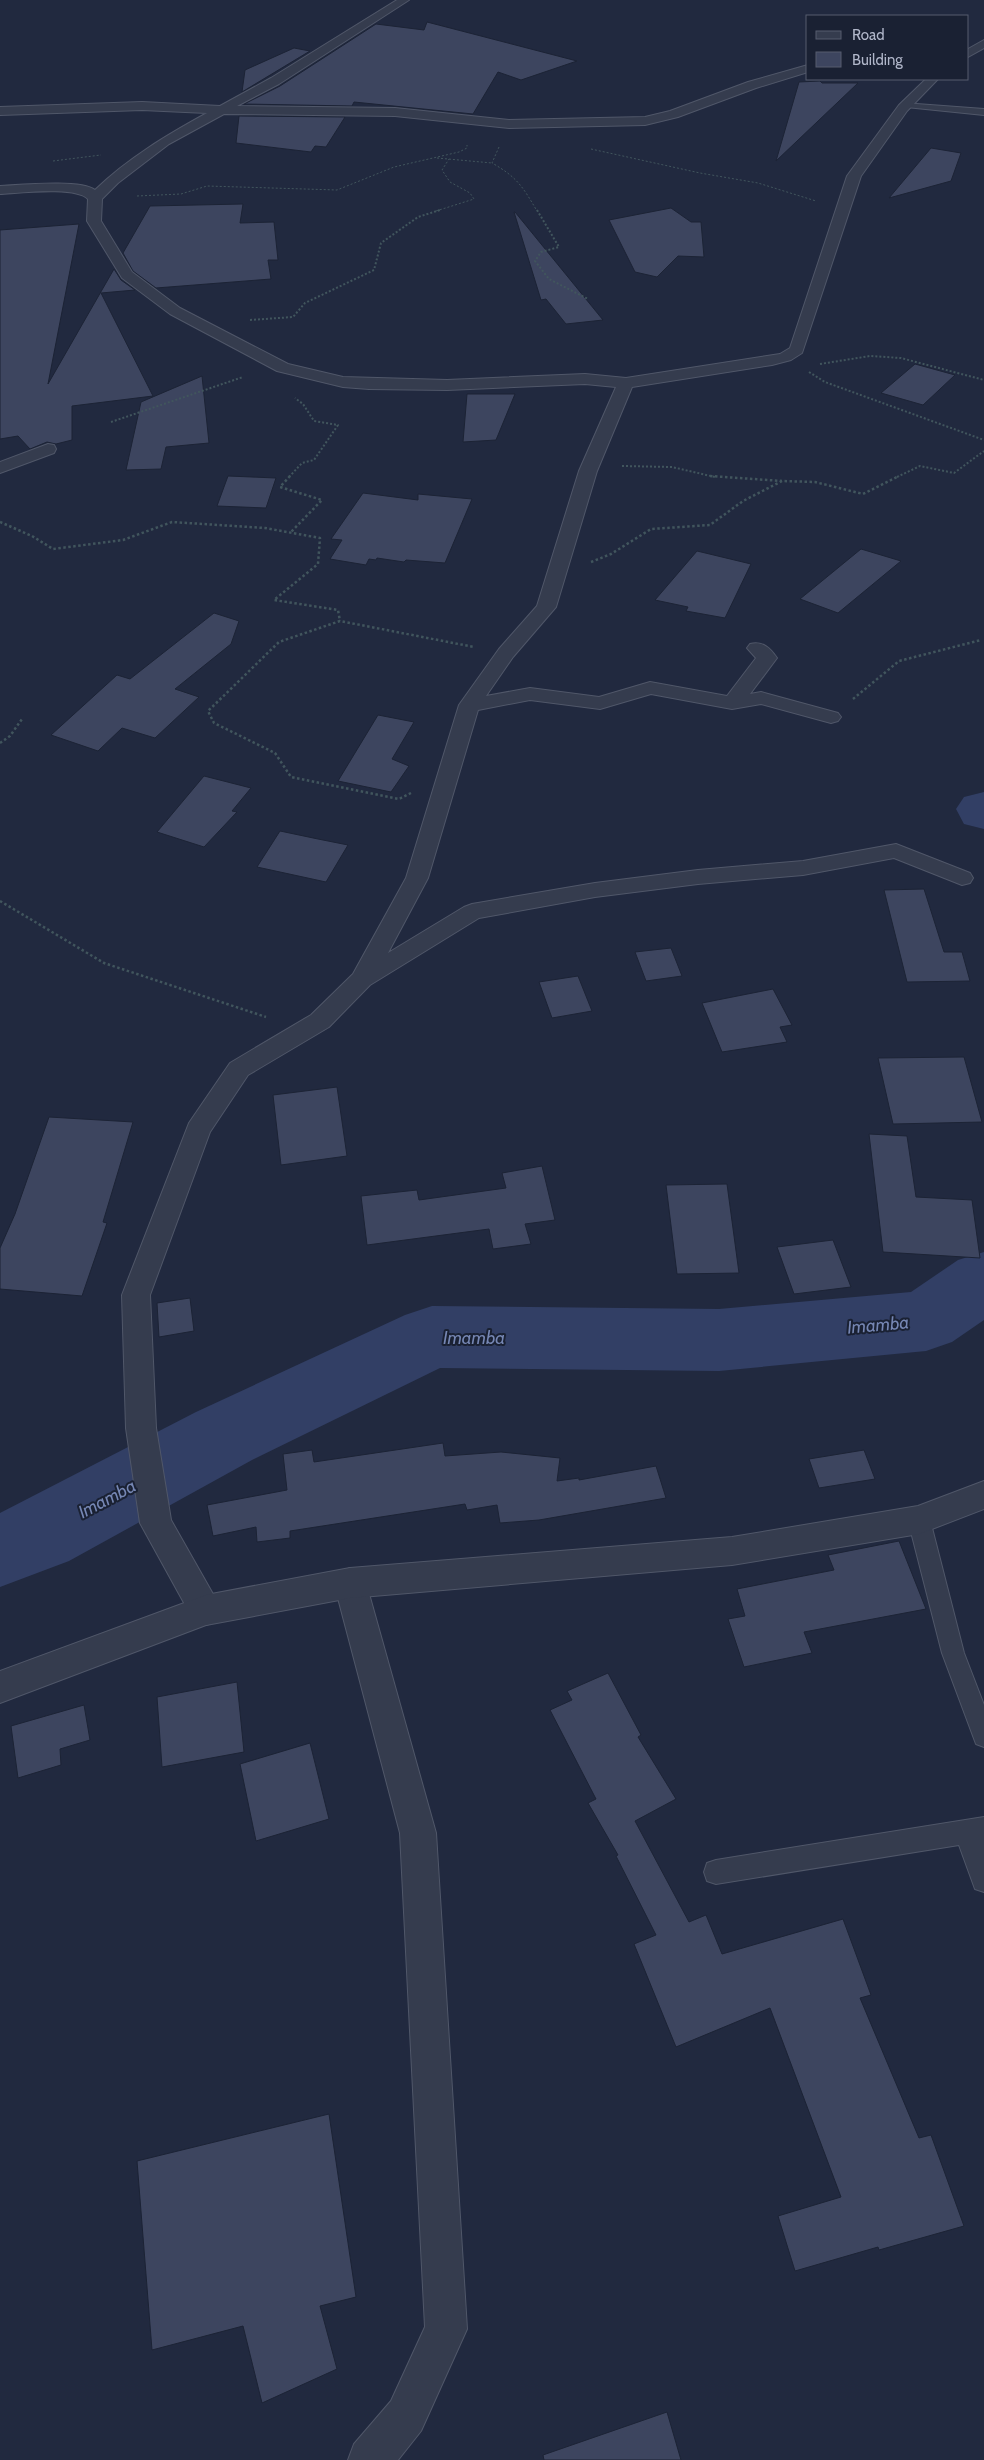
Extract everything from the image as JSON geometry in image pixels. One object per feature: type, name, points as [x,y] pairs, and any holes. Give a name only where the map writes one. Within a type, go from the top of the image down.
[{"type":"street","points":[[94,198],[113,180],[154,149],[275,81],[404,0]]},
{"type":"street","points":[[969,53],[984,43]]},
{"type":"street","points":[[0,111],[142,106],[222,110],[395,112],[509,124],[645,121],[674,114],[752,85],[806,69]]},
{"type":"street","points":[[0,190],[65,188],[88,191],[94,198],[94,221],[127,275],[175,311],[277,365],[343,382],[369,384],[447,385],[585,379],[626,383],[794,362],[854,176],[906,105],[931,80]]},
{"type":"street","points":[[362,980],[417,878],[451,771],[469,705],[506,653],[546,607],[591,466],[626,383]]},
{"type":"street","points":[[0,468],[48,449]]},
{"type":"street","points":[[732,703],[767,658],[757,648]]},
{"type":"street","points":[[469,705],[530,694],[600,703],[650,688],[732,703],[761,698],[831,718]]},
{"type":"street","points":[[206,1610],[156,1523],[141,1428],[136,1295],[198,1130],[239,1070],[320,1021],[362,980],[472,912],[595,890],[698,877],[803,868],[896,851],[962,878]]},
{"type":"street","points":[[0,1687],[206,1610],[350,1583],[732,1551],[920,1520],[984,1495]]},
{"type":"street","points":[[350,1583],[418,1833],[446,2329],[406,2416],[370,2460]]},
{"type":"lane","points":[[906,105],[984,112]]},
{"type":"lane","points":[[920,1520],[953,1653],[984,1736]]},
{"type":"lane","points":[[716,1872],[975,1830],[984,1880]]},
{"type":"path","points":[[181,194],[215,186],[337,190],[394,167],[467,148],[470,124],[446,118]]},
{"type":"path","points":[[492,164],[509,124]]},
{"type":"path","points":[[50,162],[59,159],[154,149]]},
{"type":"path","points":[[590,149],[700,174],[758,183],[843,210]]},
{"type":"path","points":[[434,157],[492,164],[510,173],[520,182],[558,247],[541,252],[535,261],[548,279],[588,299]]},
{"type":"path","points":[[199,324],[293,317],[305,303],[374,270],[381,243],[418,217],[474,199],[470,193],[450,182],[442,170],[449,159]]},
{"type":"path","points":[[794,362],[870,356],[901,358],[984,380]]},
{"type":"path","points":[[794,362],[825,382],[984,440]]},
{"type":"path","points":[[111,422],[277,365]]},
{"type":"path","points":[[291,394],[303,404],[314,421],[338,425],[314,460],[302,463],[280,487],[322,500],[291,532]]},
{"type":"path","points":[[591,466],[672,467],[718,478],[815,482],[863,494],[920,466],[954,473],[984,452]]},
{"type":"path","points":[[556,576],[611,554],[650,529],[710,525],[743,501],[782,481]]},
{"type":"path","points":[[0,522],[32,536],[53,549],[123,540],[172,522],[265,528],[320,538],[318,564],[274,600],[338,610],[340,621]]},
{"type":"path","points":[[451,771],[400,799],[291,777],[275,753],[214,723],[208,711],[279,642],[340,621],[506,653]]},
{"type":"path","points":[[831,718],[900,661],[981,640]]},
{"type":"path","points":[[0,743],[10,736],[22,718]]},
{"type":"path","points":[[0,901],[104,964],[305,1030]]},
{"type":"building","points":[[427,22],[577,61],[521,80],[498,72],[473,114],[354,102],[352,106],[244,104],[280,86],[376,24],[424,30]]},
{"type":"building","points":[[294,48],[310,51],[242,92],[245,70]]},
{"type":"building","points":[[820,81],[822,83],[858,83],[776,161],[799,82]]},
{"type":"building","points":[[239,116],[345,117],[326,147],[315,146],[311,152],[236,143]]},
{"type":"building","points":[[931,148],[961,153],[951,181],[889,198]]},
{"type":"building","points":[[243,204],[240,223],[274,222],[278,260],[268,260],[271,279],[156,288],[133,271],[123,253],[150,206]]},
{"type":"building","points":[[671,208],[691,222],[701,222],[704,257],[678,256],[657,277],[635,272],[609,220]]},
{"type":"building","points":[[514,212],[603,320],[566,324],[546,299],[541,300]]},
{"type":"building","points":[[79,224],[48,384],[114,269],[121,280],[135,290],[101,293],[153,396],[72,406],[72,440],[56,444],[47,442],[30,449],[18,436],[0,439],[0,230]]},
{"type":"building","points":[[915,364],[955,375],[923,405],[881,393]]},
{"type":"building","points":[[202,376],[209,443],[166,447],[161,469],[126,470],[141,402]]},
{"type":"building","points":[[467,394],[515,394],[496,440],[463,442]]},
{"type":"building","points":[[228,476],[276,478],[266,508],[217,506]]},
{"type":"building","points":[[363,493],[418,500],[418,494],[472,499],[445,563],[406,560],[404,562],[377,558],[376,560],[369,559],[366,565],[330,559],[342,540],[331,539]]},
{"type":"building","points":[[861,549],[901,561],[838,613],[800,599]]},
{"type":"building","points":[[697,551],[751,564],[725,618],[686,611],[688,607],[655,600]]},
{"type":"building","points":[[214,613],[239,621],[231,644],[175,689],[199,697],[155,738],[122,728],[98,751],[51,735],[117,675],[130,679]]},
{"type":"building","points":[[378,715],[414,722],[392,759],[409,766],[391,792],[338,781]]},
{"type":"building","points":[[204,776],[251,788],[232,811],[237,812],[204,847],[157,832]]},
{"type":"building","points":[[280,831],[348,845],[326,882],[257,867]]},
{"type":"building","points":[[924,889],[944,952],[962,952],[970,981],[907,982],[884,890]]},
{"type":"building","points":[[671,948],[682,976],[646,981],[635,952]]},
{"type":"building","points":[[578,976],[592,1011],[552,1018],[539,982]]},
{"type":"building","points":[[773,989],[792,1025],[780,1027],[787,1042],[722,1052],[702,1003]]},
{"type":"building","points":[[964,1057],[982,1122],[893,1124],[878,1058]]},
{"type":"building","points":[[337,1087],[347,1156],[281,1165],[273,1095]]},
{"type":"building","points":[[49,1117],[133,1122],[103,1222],[107,1223],[82,1296],[0,1289],[0,1248],[15,1214]]},
{"type":"building","points":[[869,1134],[907,1136],[916,1197],[972,1200],[980,1258],[883,1252]]},
{"type":"building","points":[[542,1166],[555,1220],[525,1224],[531,1244],[493,1249],[489,1229],[367,1245],[361,1196],[417,1190],[419,1200],[506,1188],[502,1173]]},
{"type":"building","points":[[727,1184],[739,1273],[677,1274],[666,1185]]},
{"type":"building","points":[[833,1240],[851,1287],[794,1294],[777,1247]]},
{"type":"building","points":[[190,1298],[194,1331],[159,1337],[157,1303]]},
{"type":"building","points":[[443,1443],[445,1456],[501,1452],[560,1458],[557,1481],[579,1478],[579,1480],[656,1466],[666,1498],[539,1520],[500,1523],[497,1505],[467,1510],[465,1504],[290,1531],[290,1538],[257,1542],[256,1527],[213,1536],[207,1505],[287,1490],[283,1454],[312,1450],[314,1462]]},
{"type":"building","points":[[864,1450],[875,1479],[819,1488],[809,1459]]},
{"type":"building","points":[[899,1541],[926,1609],[804,1632],[812,1653],[744,1667],[728,1619],[745,1616],[737,1589],[834,1570],[828,1555]]},
{"type":"building","points":[[608,1673],[641,1735],[638,1737],[676,1799],[635,1821],[689,1922],[706,1915],[722,1954],[843,1919],[871,1995],[860,1998],[919,2138],[931,2135],[964,2226],[879,2250],[878,2247],[795,2271],[778,2216],[841,2197],[770,2008],[676,2047],[634,1944],[656,1935],[616,1856],[618,1855],[588,1803],[596,1799],[550,1710],[572,1700],[567,1691]]},
{"type":"building","points":[[237,1682],[244,1752],[162,1767],[157,1697]]},
{"type":"building","points":[[84,1705],[90,1740],[60,1749],[61,1765],[18,1778],[11,1726]]},
{"type":"building","points":[[310,1743],[329,1819],[256,1841],[240,1764]]},
{"type":"building","points":[[329,2114],[356,2297],[320,2306],[337,2369],[262,2403],[243,2326],[152,2350],[137,2161]]},
{"type":"building","points":[[667,2412],[681,2460],[544,2460],[543,2455]]},
{"type":"waterway","name":"Imamba","points":[[0,1550],[40,1535],[224,1436],[432,1337],[719,1340],[926,1321],[984,1281]]}]
